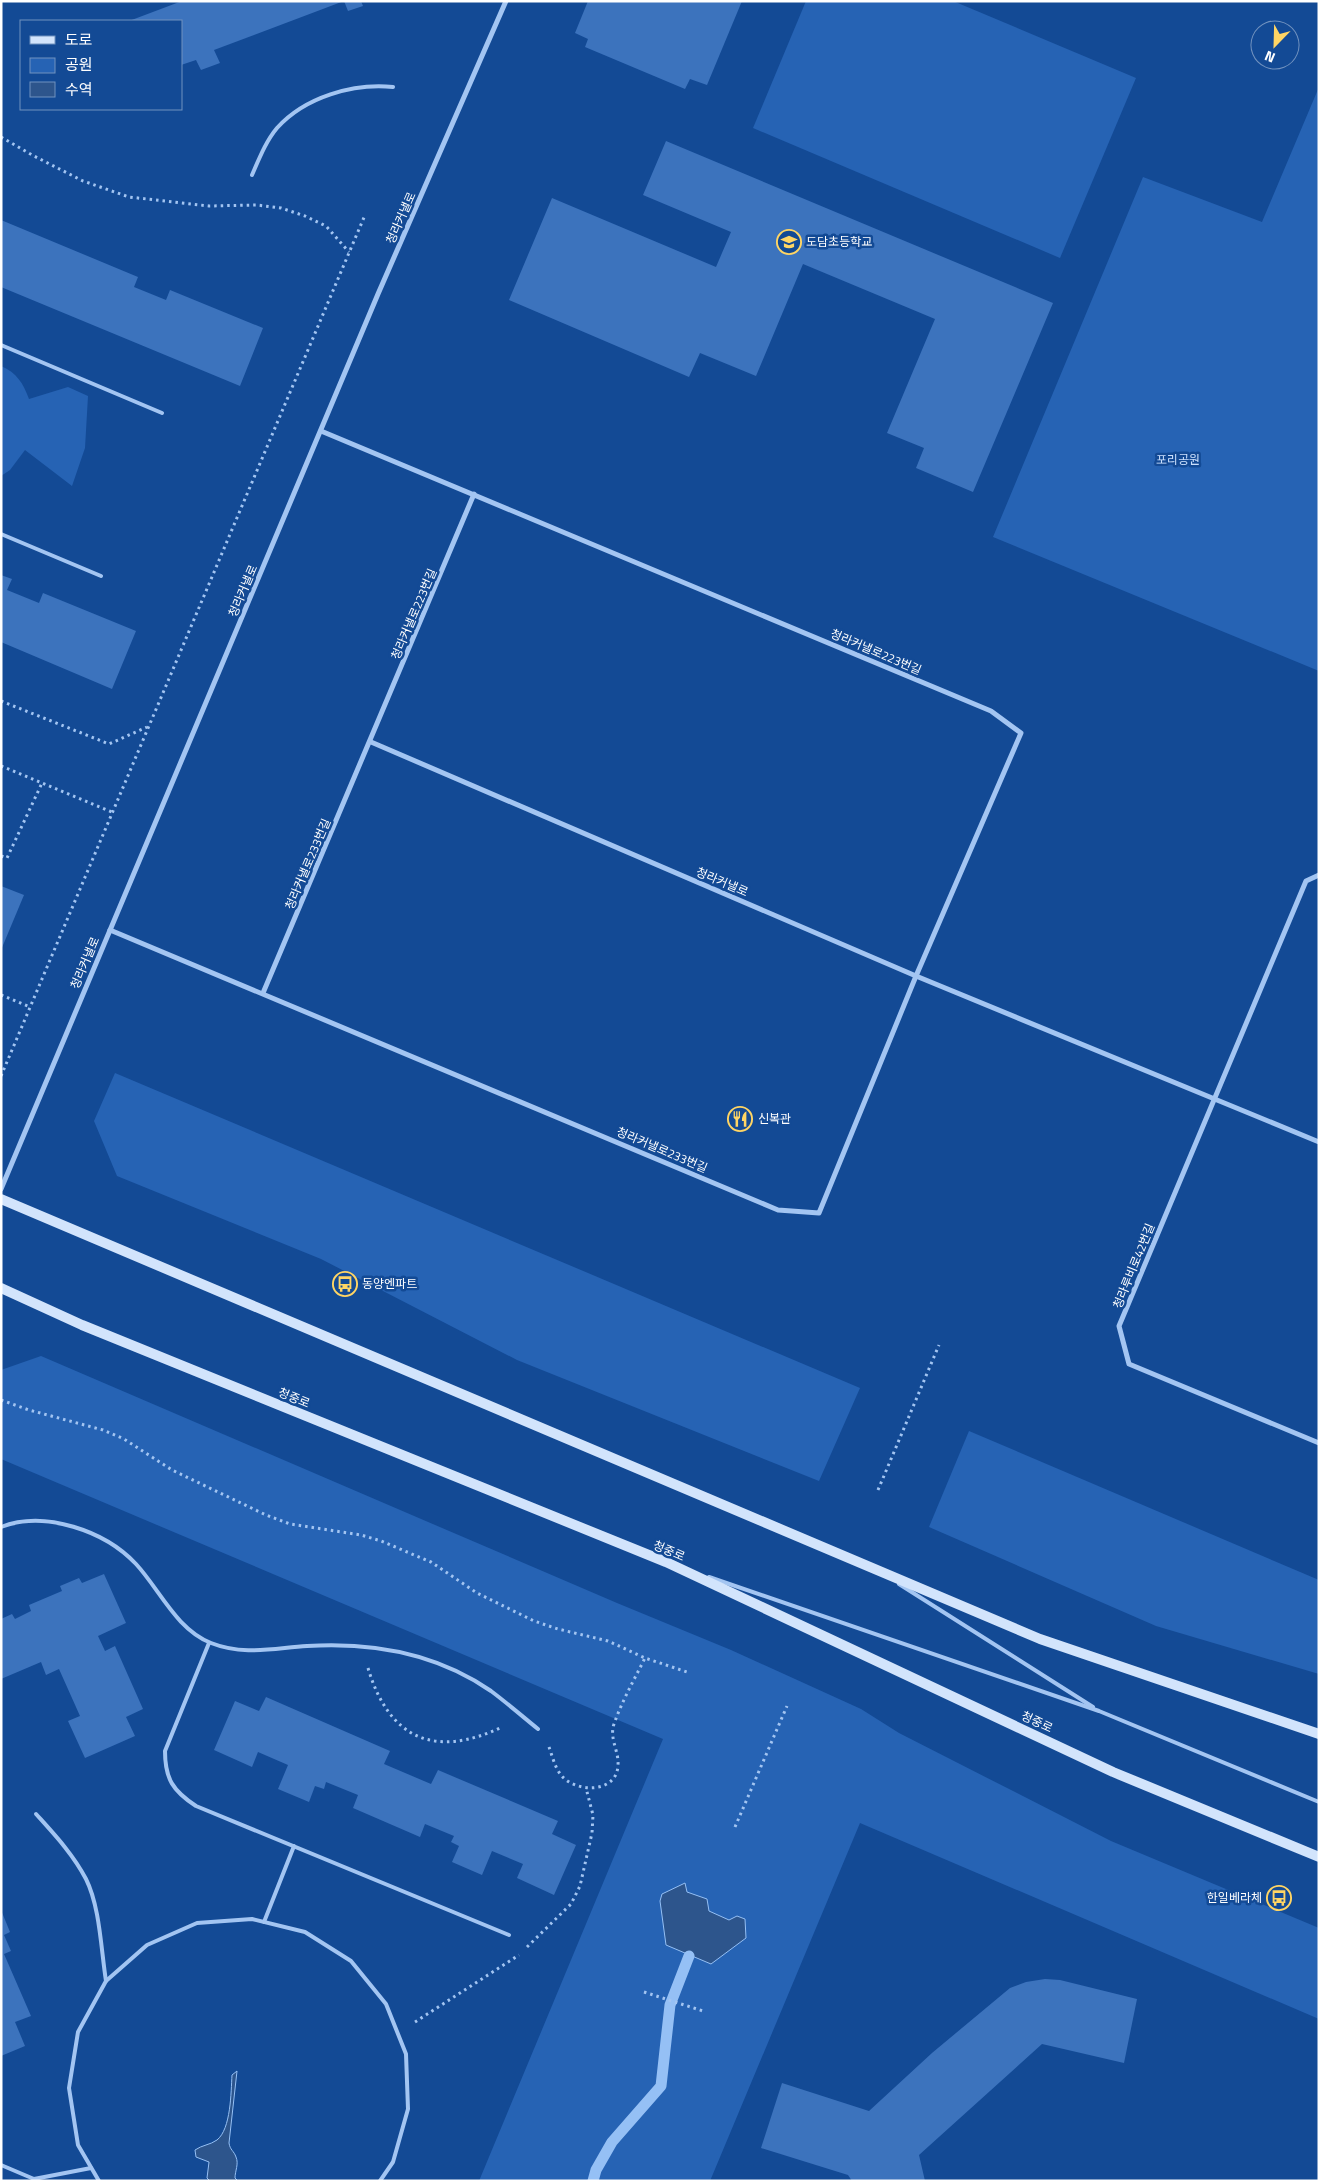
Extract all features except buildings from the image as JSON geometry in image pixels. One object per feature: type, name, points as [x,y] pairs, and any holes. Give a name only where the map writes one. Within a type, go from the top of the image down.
[{"type":"street","name":"청라커낼로","points":[[1,1188],[165,803],[378,294],[506,1]]},
{"type":"street","name":"청라커낼로223번길","points":[[321,431],[991,711],[1021,733],[916,976]]},
{"type":"street","name":"청라커낼로223번길","points":[[371,742],[474,494]]},
{"type":"street","name":"청라커낼로","points":[[371,742],[916,976],[1214,1098]]},
{"type":"street","name":"청라커낼로233번길","points":[[263,994],[371,742]]},
{"type":"street","name":"청라루비로42번길","points":[[1319,875],[1306,881],[1120,1326],[1129,1364],[1319,1443]]},
{"type":"street","name":"청라커낼로233번길","points":[[110,930],[778,1210],[820,1213],[916,976]]},
{"type":"street","points":[[1214,1098],[1319,1142]]},
{"type":"street","points":[[1,1199],[1040,1639],[1319,1734]]},
{"type":"street","name":"청중로","points":[[1,1288],[82,1325],[666,1562],[1113,1772],[1319,1857]]},
{"type":"lane","points":[[252,175],[267,143],[278,128],[293,114],[312,102],[353,87],[373,84],[393,86]]},
{"type":"lane","points":[[1,344],[162,413]]},
{"type":"lane","points":[[1,534],[101,576]]},
{"type":"lane","points":[[1,1527],[38,1520],[69,1526],[100,1537],[136,1564],[170,1609],[188,1628],[209,1643],[250,1652],[306,1646],[362,1645],[412,1655],[438,1663],[490,1691],[538,1729]]},
{"type":"lane","points":[[666,1562],[1100,1711],[1319,1802]]},
{"type":"lane","points":[[880,1572],[1100,1711]]},
{"type":"lane","points":[[209,1643],[165,1751],[165,1767],[179,1795],[196,1806],[509,1935]]},
{"type":"lane","points":[[36,1814],[74,1858],[86,1880],[99,1930],[106,1981]]},
{"type":"lane","points":[[264,1922],[294,1846]]},
{"type":"lane","points":[[99,2181],[78,2145],[68,2088],[78,2032],[106,1981],[147,1945],[197,1923],[252,1919],[305,1932],[352,1961],[386,2004],[406,2054],[408,2110],[393,2162],[380,2181]]},
{"type":"lane","points":[[1,2165],[34,2179],[91,2168]]},
{"type":"path","points":[[1,137],[83,181],[129,196],[209,206],[257,205],[281,208],[326,226],[349,252]]},
{"type":"path","points":[[1,1076],[365,215]]},
{"type":"path","points":[[1,701],[109,744],[148,726]]},
{"type":"path","points":[[1,766],[112,812]]},
{"type":"path","points":[[1,856],[8,858],[42,783]]},
{"type":"path","points":[[1,995],[30,1007]]},
{"type":"path","points":[[878,1490],[939,1345]]},
{"type":"path","points":[[1,1400],[29,1410],[103,1430],[124,1439],[172,1470],[266,1516],[290,1524],[361,1535],[381,1541],[431,1562],[477,1593],[534,1621],[608,1641],[645,1658],[690,1673]]},
{"type":"path","points":[[362,1645],[376,1693],[388,1712],[402,1727],[420,1737],[443,1743],[461,1742],[497,1730],[523,1717]]},
{"type":"path","points":[[538,1729],[548,1745],[561,1775],[572,1784],[586,1788],[599,1787],[613,1779],[618,1766],[613,1740],[613,1726],[645,1658]]},
{"type":"path","points":[[735,1827],[787,1706]]},
{"type":"path","points":[[644,1992],[703,2011]]},
{"type":"green space","points":[[806,1],[953,1],[1136,78],[1060,258],[753,128]]},
{"type":"green space","name":"포리공원","points":[[1319,87],[1319,671],[993,537],[1143,177],[1262,222]]},
{"type":"green space","points":[[1,366],[19,379],[29,399],[68,387],[88,396],[85,448],[72,486],[25,450],[10,470],[1,476]]},
{"type":"green space","points":[[115,1073],[860,1388],[819,1481],[517,1360],[321,1259],[117,1176],[94,1121]]},
{"type":"green space","points":[[41,1356],[731,1650],[861,1709],[899,1733],[1111,1841],[1319,1928],[1319,2019],[860,1823],[710,2181],[479,2181],[663,1739],[1,1459],[1,1370]]},
{"type":"green space","points":[[969,1431],[1319,1580],[1319,1674],[1156,1626],[929,1527]]},
{"type":"water","points":[[685,1883],[687,1892],[707,1899],[709,1911],[729,1920],[737,1916],[745,1919],[746,1938],[711,1964],[666,1945],[660,1901],[662,1894]]},
{"type":"water","points":[[237,2071],[229,2143],[237,2160],[235,2178],[238,2181],[210,2181],[207,2178],[209,2162],[196,2157],[195,2150],[214,2142],[222,2135],[228,2119],[232,2075]]},
{"type":"waterway","points":[[593,2181],[596,2170],[612,2142],[661,2086],[670,2005],[689,1956]]},
{"type":"place","name":"도담초등학교","points":[[789,242]]},
{"type":"place","name":"신복관","points":[[740,1119]]},
{"type":"place","name":"동양엔파트","points":[[345,1284]]},
{"type":"place","name":"한일베라체","points":[[1279,1898]]}]
